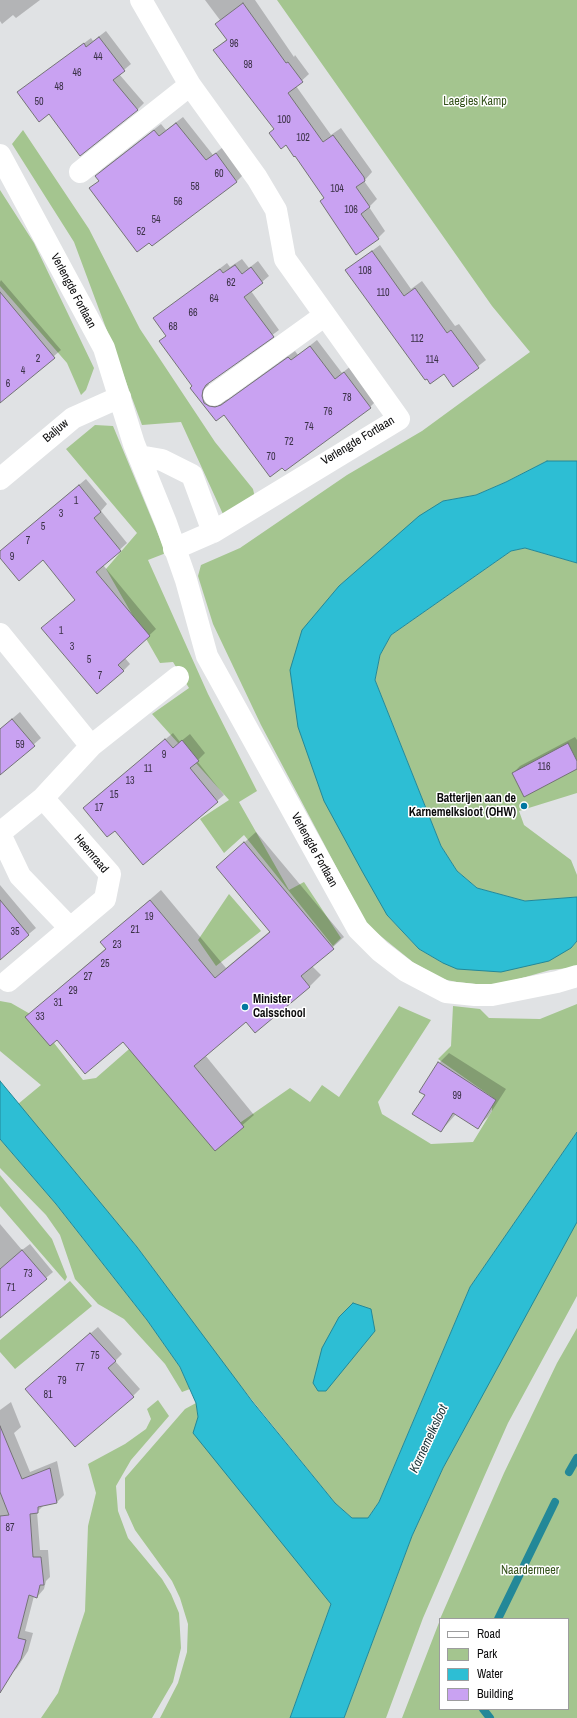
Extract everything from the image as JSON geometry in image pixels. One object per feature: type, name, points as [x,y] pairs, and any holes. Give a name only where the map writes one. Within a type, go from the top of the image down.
[{"type":"street","name":"Verlengde Fortlaan","points":[[141,0],[190,85],[261,184],[276,210],[285,259],[324,316],[399,419],[213,532],[174,549]]},
{"type":"street","points":[[80,172],[190,85]]},
{"type":"street","name":"Verlengde Fortlaan","points":[[0,155],[104,348],[134,444],[166,523],[186,580],[207,656],[358,929],[380,951],[406,971],[446,992],[475,995],[492,994],[557,982],[577,976]]},
{"type":"street","points":[[214,395],[324,316]]},
{"type":"street","name":"Baljuw","points":[[0,479],[72,418],[120,397]]},
{"type":"street","points":[[139,456],[162,460],[192,475],[213,532]]},
{"type":"street","points":[[0,634],[91,746]]},
{"type":"street","points":[[69,927],[20,876],[0,834],[43,798],[91,746],[178,677]]},
{"type":"street","name":"Heemraad","points":[[8,981],[69,927],[105,899],[110,874],[43,798]]},
{"type":"green space","name":"Laegies Kamp","points":[[277,0],[577,0],[577,461],[547,461],[506,482],[476,495],[443,501],[339,586],[387,915],[419,949],[443,963],[571,948],[577,941],[577,967],[550,970],[494,986],[442,979],[414,963],[367,925],[261,725],[213,624],[198,576],[201,565],[240,548],[347,475],[422,431],[530,352],[492,306]]},
{"type":"green space","points":[[23,130],[89,229],[140,329],[215,442],[253,489],[257,507],[227,523],[181,422],[142,425],[74,242],[12,144]]},
{"type":"green space","points":[[0,190],[34,243],[94,368],[86,390],[81,395],[67,363],[0,286]]},
{"type":"green space","points":[[95,425],[113,426],[166,553],[148,560],[208,694],[257,791],[239,802],[289,890],[304,882],[341,938],[333,946],[244,835],[224,853],[200,819],[229,800],[152,714],[189,688],[173,662],[160,663],[106,569],[137,533],[66,449]]},
{"type":"green space","points":[[525,548],[577,563],[577,793],[519,811],[524,825],[571,860],[577,875],[577,897],[525,901],[477,888],[457,871],[441,846],[375,680],[380,655],[391,635],[511,551]]},
{"type":"green space","points":[[229,894],[261,931],[216,966],[198,940]]},
{"type":"green space","points":[[0,1001],[11,1003],[32,1015],[83,1080],[96,1078],[152,1029],[139,1059],[214,1145],[241,1122],[290,1088],[310,1102],[322,1085],[339,1097],[399,1006],[431,1020],[378,1102],[382,1114],[431,1144],[473,1142],[492,1111],[492,1097],[438,1059],[451,1046],[453,1006],[480,1009],[489,1018],[540,1019],[577,1004],[577,1132],[470,1287],[379,1502],[368,1518],[352,1518],[335,1503],[227,1369],[137,1247],[18,1104],[41,1085],[0,1051]]},
{"type":"green space","points":[[0,1139],[56,1204],[147,1320],[180,1367],[190,1389],[182,1392],[165,1364],[124,1319],[98,1304],[75,1279],[60,1235],[46,1215],[0,1168]]},
{"type":"green space","points":[[0,1175],[52,1239],[67,1277],[65,1281],[0,1206]]},
{"type":"green space","points":[[577,1216],[577,1296],[508,1423],[423,1618],[386,1718],[344,1718],[412,1536],[443,1468]]},
{"type":"green space","points":[[70,1281],[92,1306],[15,1369],[0,1352],[0,1340]]},
{"type":"green space","name":"Naardermeer","points":[[577,1328],[577,1718],[402,1718],[439,1623],[439,1710],[569,1710],[569,1618],[440,1618],[504,1473],[557,1363]]},
{"type":"green space","points":[[158,1400],[169,1416],[131,1460],[116,1486],[118,1511],[128,1538],[162,1579],[171,1594],[179,1613],[181,1648],[173,1682],[152,1718],[41,1718],[58,1693],[85,1611],[88,1526],[96,1493],[88,1464],[125,1444],[146,1429],[151,1419],[147,1409]]},
{"type":"green space","points":[[196,1403],[198,1417],[331,1604],[290,1718],[160,1718],[178,1683],[187,1652],[188,1624],[180,1598],[172,1581],[135,1530],[125,1508],[125,1478],[185,1409]]},
{"type":"water","points":[[547,461],[577,461],[577,563],[525,548],[511,551],[391,635],[380,655],[375,680],[441,846],[457,871],[477,888],[525,901],[577,897],[577,941],[571,948],[549,961],[501,972],[457,969],[443,963],[419,949],[387,915],[362,871],[324,801],[298,727],[290,670],[302,630],[339,586],[419,516],[443,501],[476,495],[506,482]]},
{"type":"water","name":"Karnemelksloot","points":[[0,1081],[137,1247],[252,1401],[335,1503],[352,1518],[368,1518],[379,1502],[470,1287],[577,1132],[577,1222],[443,1468],[412,1536],[344,1718],[290,1718],[331,1604],[193,1433],[198,1417],[196,1403],[180,1367],[147,1320],[56,1204],[0,1139]]},
{"type":"water","points":[[353,1303],[371,1309],[375,1331],[326,1391],[318,1391],[313,1383],[322,1348],[339,1317]]},
{"type":"building","points":[[243,3],[286,63],[288,62],[303,82],[288,93],[323,142],[333,135],[364,177],[365,181],[356,187],[370,207],[361,214],[379,239],[356,255],[320,201],[324,198],[295,156],[294,157],[286,145],[281,149],[269,133],[274,129],[213,50],[227,40],[215,24]]},
{"type":"building","points":[[99,37],[125,71],[113,80],[138,110],[80,156],[49,114],[39,122],[17,92],[84,43],[86,47]]},
{"type":"building","points":[[176,123],[206,160],[216,153],[237,182],[152,246],[149,243],[137,252],[89,188],[99,181],[95,176],[154,130],[159,136]]},
{"type":"building","points":[[372,251],[404,296],[415,288],[447,333],[451,330],[479,368],[453,387],[444,374],[430,384],[427,379],[425,380],[345,270]]},
{"type":"building","points":[[235,265],[242,274],[251,267],[263,283],[244,297],[274,337],[206,385],[202,396],[204,403],[215,407],[221,405],[288,357],[291,360],[310,346],[335,379],[344,372],[371,408],[285,471],[282,468],[270,477],[224,415],[216,421],[190,388],[192,386],[159,341],[166,336],[153,318],[220,269],[223,273]]},
{"type":"building","points":[[0,292],[55,358],[0,403]]},
{"type":"building","points":[[79,485],[101,512],[94,518],[121,551],[96,572],[150,636],[118,665],[124,671],[97,694],[41,628],[75,600],[43,560],[19,581],[0,558],[0,551]]},
{"type":"building","points":[[12,719],[35,746],[0,775],[0,729]]},
{"type":"building","points":[[165,739],[173,748],[182,740],[199,761],[190,768],[218,802],[143,865],[115,831],[107,837],[83,808]]},
{"type":"building","points":[[568,743],[577,761],[577,769],[524,797],[512,773]]},
{"type":"building","points":[[244,842],[334,949],[301,976],[310,987],[255,1033],[246,1022],[194,1066],[244,1127],[215,1151],[123,1042],[85,1074],[57,1040],[50,1046],[25,1017],[106,949],[100,942],[150,900],[215,978],[270,932],[216,867]]},
{"type":"building","points":[[0,900],[29,935],[0,960]]},
{"type":"building","points":[[438,1062],[496,1100],[478,1129],[453,1113],[441,1132],[412,1114],[425,1095],[419,1092]]},
{"type":"building","points":[[22,1250],[47,1279],[0,1318],[0,1269]]},
{"type":"building","points":[[90,1333],[116,1361],[108,1368],[134,1397],[75,1447],[25,1389]]},
{"type":"building","points":[[0,1426],[22,1479],[50,1468],[57,1503],[38,1507],[38,1513],[30,1514],[33,1557],[41,1557],[44,1585],[40,1585],[37,1598],[29,1595],[18,1638],[26,1640],[21,1659],[0,1693],[0,1516],[9,1515],[0,1492]]},
{"type":"waterway","points":[[569,1472],[577,1458]]},
{"type":"waterway","points":[[498,1618],[555,1502]]},
{"type":"waterway","points":[[484,1710],[490,1718]]},
{"type":"place","name":"Batterijen aan de Karnemelksloot (OHW)","points":[[524,806]]},
{"type":"place","name":"Minister Calsschool","points":[[245,1007]]}]
